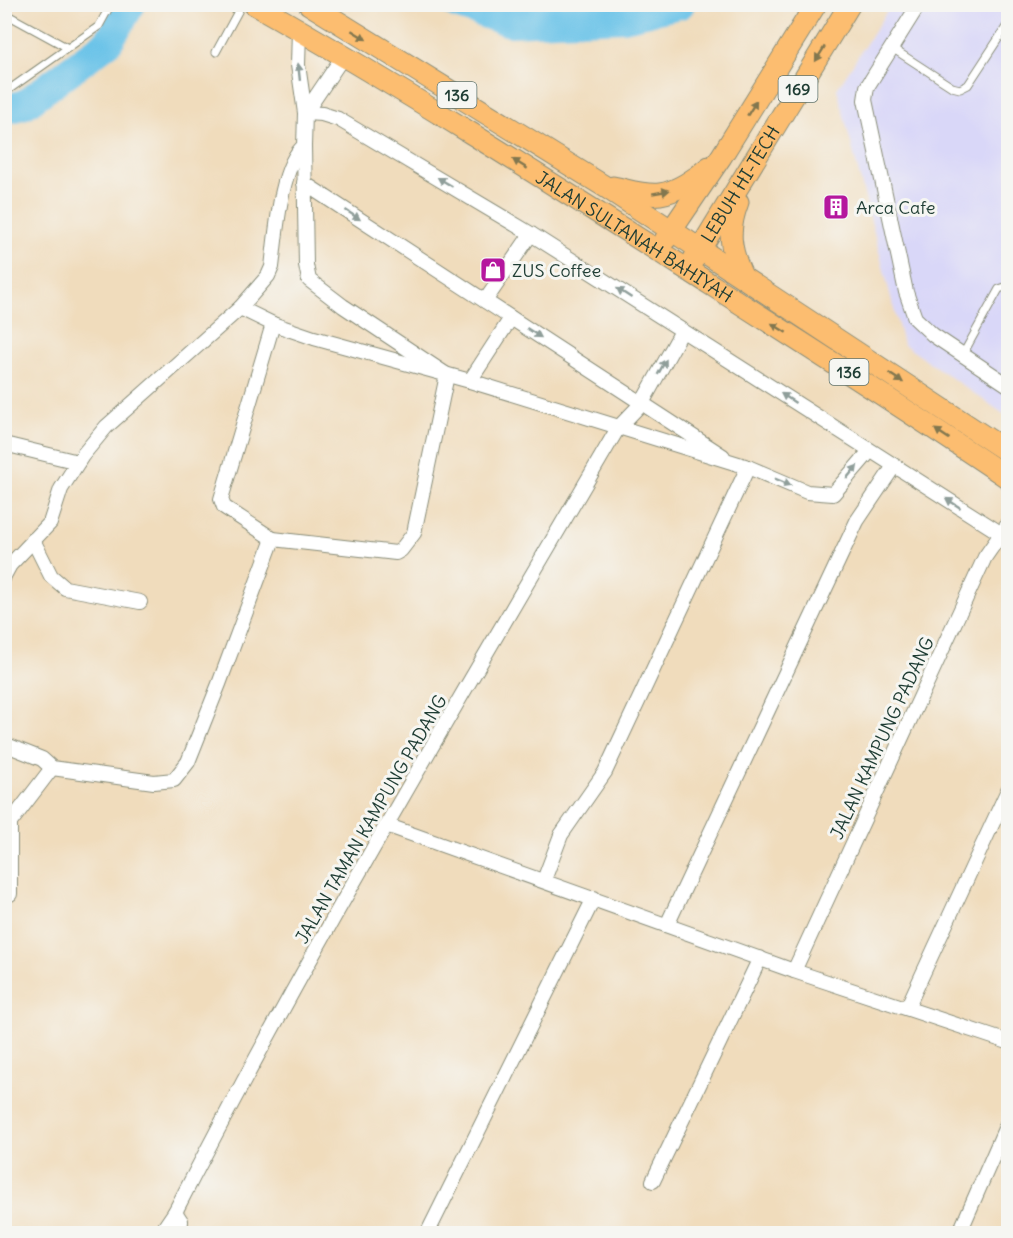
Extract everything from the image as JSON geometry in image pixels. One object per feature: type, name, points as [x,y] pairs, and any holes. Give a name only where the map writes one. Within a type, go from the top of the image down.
[{"type":"main road","name":"JALAN SULTANAH BAHIYAH","points":[[254,4],[344,55],[658,251],[868,384],[1008,478]]},
{"type":"main road","name":"JALAN SULTANAH BAHIYAH","points":[[309,4],[604,186],[1008,452]]},
{"type":"main road","name":"LEBUH HI-TECH","points":[[658,251],[721,158],[816,4]]},
{"type":"main road","name":"LEBUH HI-TECH","points":[[688,270],[850,4]]},
{"type":"main road","points":[[604,186],[648,194],[662,194],[672,191],[704,172],[721,158]]},
{"type":"main road","points":[[741,276],[730,237],[734,211],[746,174]]},
{"type":"street","points":[[919,4],[867,87],[865,100],[906,292],[915,318],[933,335],[1008,385]]},
{"type":"street","points":[[299,30],[298,65],[305,113],[304,183],[306,265],[309,280],[343,306],[447,375]]},
{"type":"street","points":[[305,113],[344,55]]},
{"type":"street","points":[[305,113],[322,114],[338,119],[531,234],[870,451],[1006,532]]},
{"type":"street","points":[[4,576],[10,564],[50,523],[61,489],[78,462],[106,427],[240,308],[268,276],[272,267],[288,169],[296,152],[304,146]]},
{"type":"street","points":[[304,183],[642,403],[742,465]]},
{"type":"street","points":[[485,301],[531,234]]},
{"type":"street","points":[[240,308],[273,324],[470,381],[742,465],[807,492],[833,494],[870,451]]},
{"type":"street","points":[[470,381],[511,318]]},
{"type":"street","points":[[273,324],[221,503],[273,538],[393,553],[401,550],[414,534],[447,375]]},
{"type":"street","name":"JALAN TAMAN KAMPUNG PADANG","points":[[160,1233],[175,1212],[204,1155],[386,825],[618,428],[642,403],[682,331]]},
{"type":"street","points":[[4,444],[78,462]]},
{"type":"street","points":[[544,880],[561,835],[605,772],[742,465]]},
{"type":"street","points":[[667,925],[857,522],[894,466]]},
{"type":"street","name":"JALAN KAMPUNG PADANG","points":[[794,971],[985,557],[1006,532]]},
{"type":"street","points":[[4,744],[42,759],[52,768],[154,782],[174,780],[188,762],[273,538]]},
{"type":"street","points":[[33,540],[51,576],[65,588],[140,602]]},
{"type":"street","points":[[10,894],[10,823],[52,768]]},
{"type":"street","points":[[907,1008],[1008,790]]},
{"type":"street","points":[[386,825],[794,971],[1008,1042]]},
{"type":"street","points":[[427,1233],[594,898]]},
{"type":"street","points":[[652,1181],[760,958]]},
{"type":"street","points":[[959,1233],[1008,1122]]},
{"type":"street","points":[[175,1212],[181,1221],[180,1233]]},
{"type":"lane","points":[[4,93],[99,26],[111,4]]},
{"type":"lane","points":[[216,52],[242,4]]},
{"type":"lane","points":[[4,13],[68,48]]},
{"type":"lane","points":[[892,48],[952,87],[960,89],[968,85],[1008,24]]},
{"type":"lane","points":[[962,356],[999,289],[1008,286]]},
{"type":"shaded area","points":[[891,5],[1008,5],[1008,417],[903,344],[837,89]]},
{"type":"waterway","points":[[4,110],[25,104],[108,42],[131,4]]},
{"type":"waterway","points":[[456,4],[510,22],[624,17],[680,4]]},
{"type":"place","name":"Arca Cafe","points":[[836,207]]},
{"type":"place","name":"ZUS Coffee","points":[[493,270]]}]
